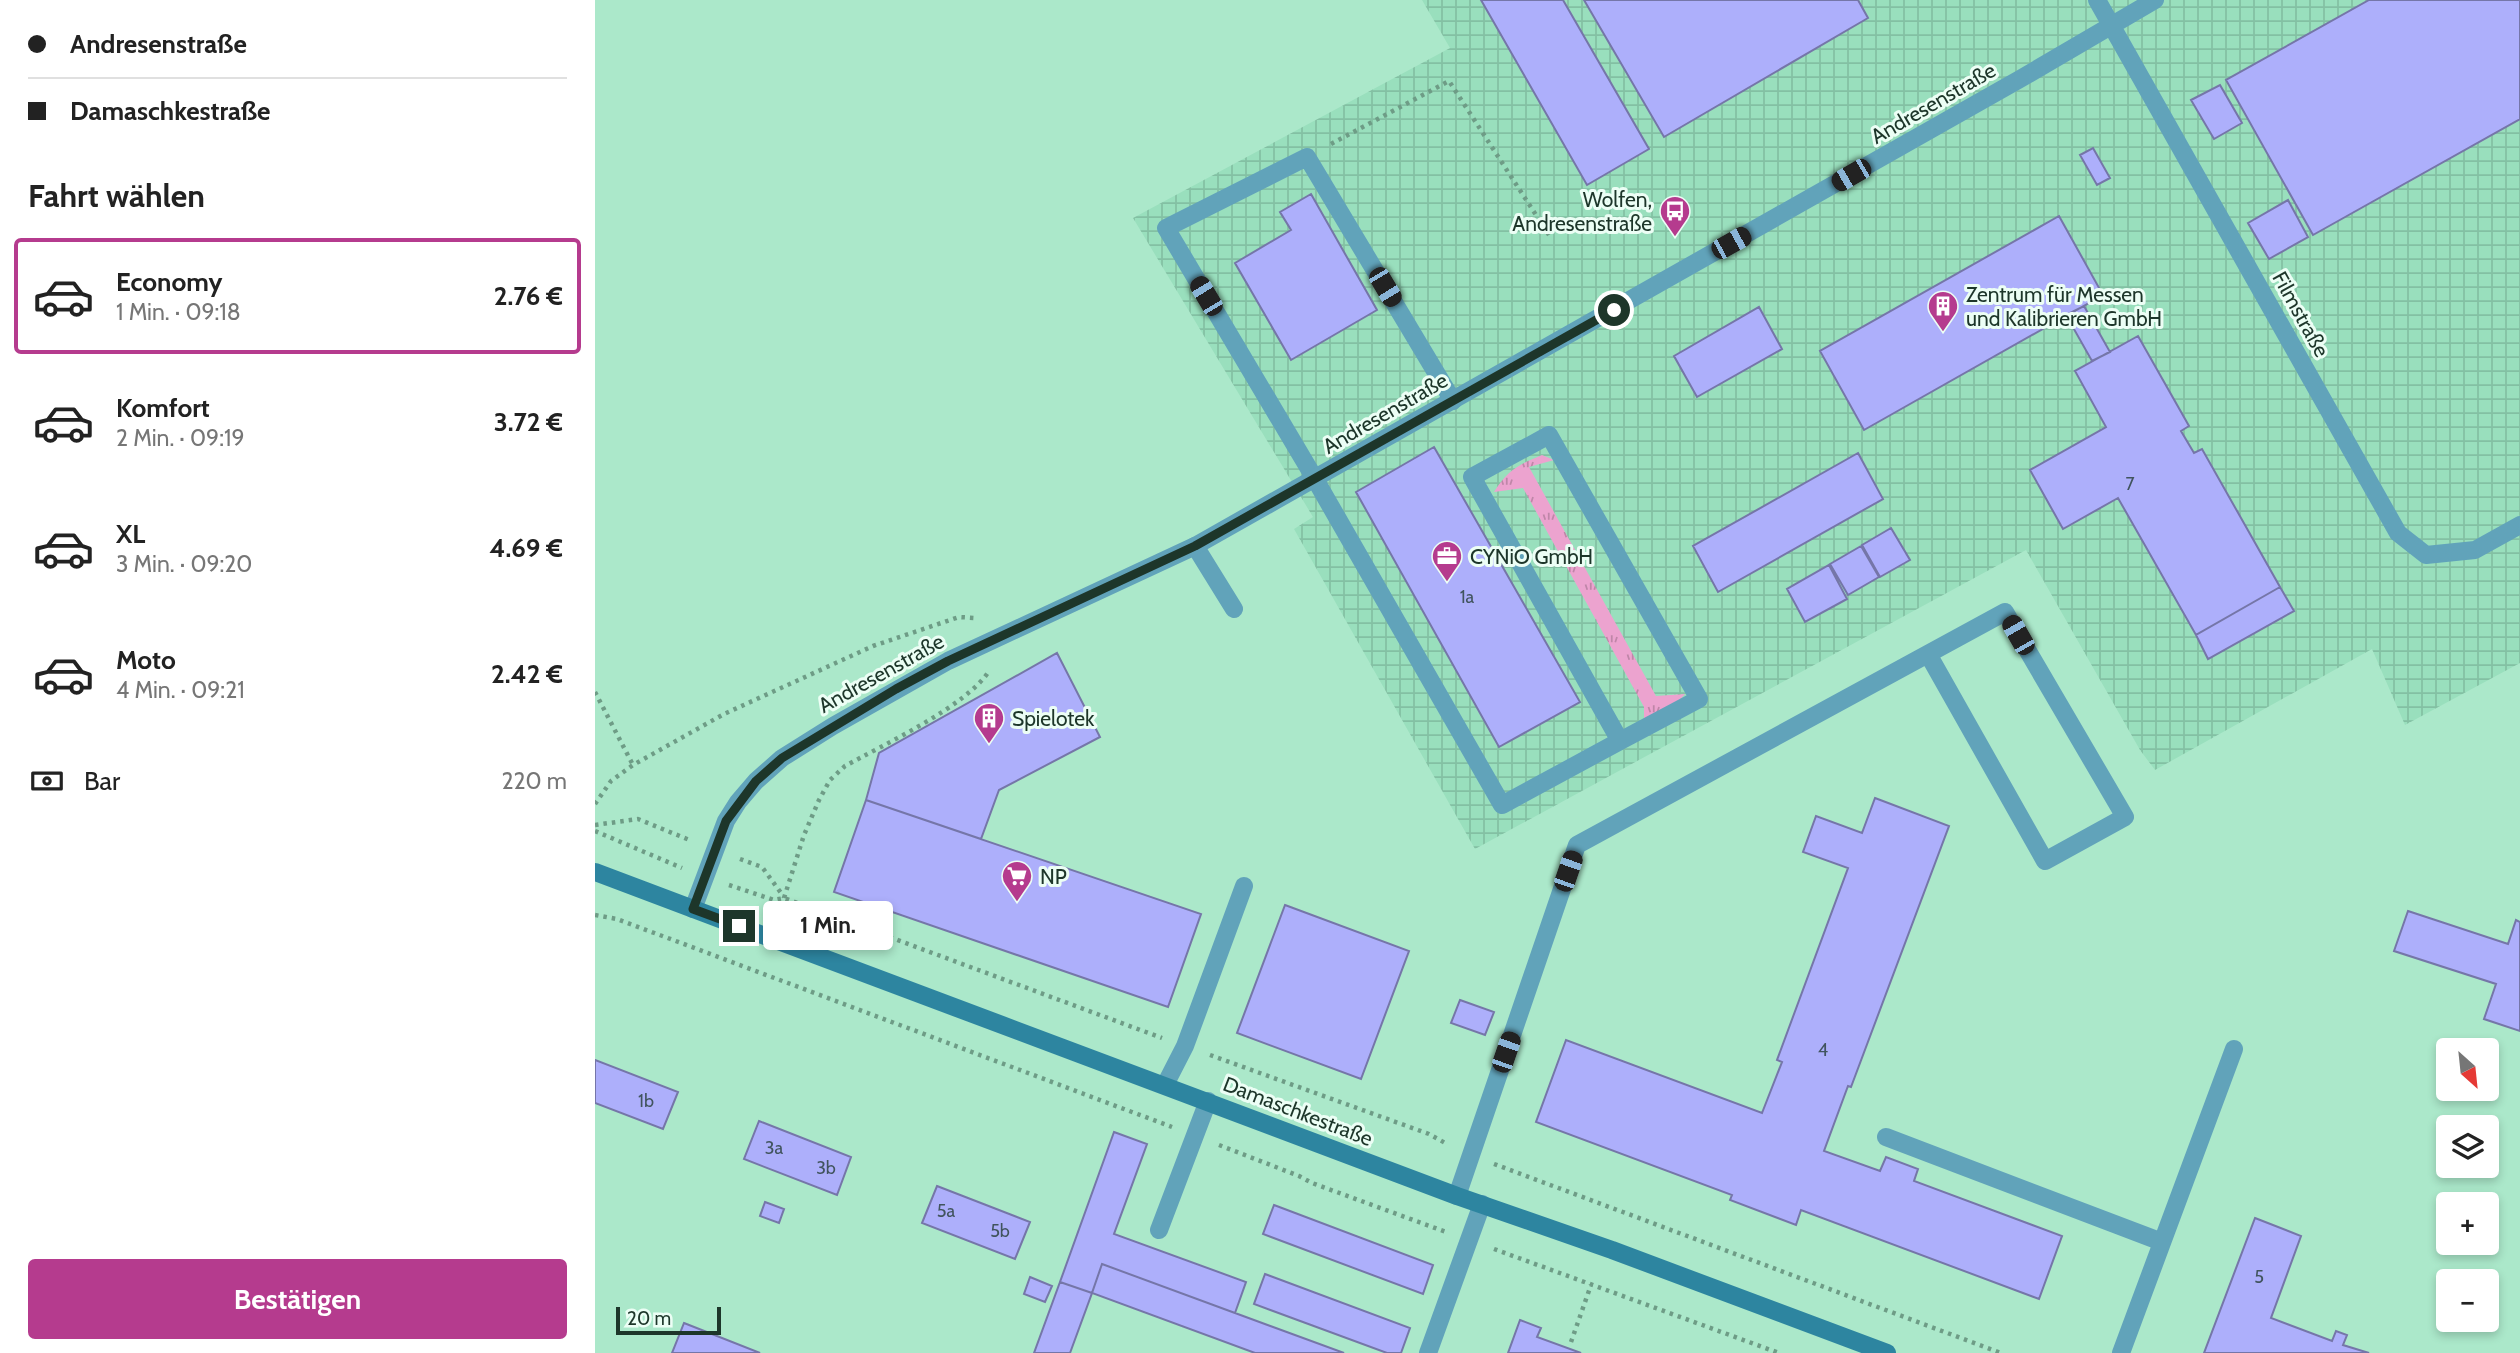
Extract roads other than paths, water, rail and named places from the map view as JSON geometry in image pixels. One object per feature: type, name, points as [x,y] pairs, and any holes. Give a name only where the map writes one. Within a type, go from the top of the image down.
[{"type":"street","name":"Filmstraße","points":[[2097,0],[2398,533],[2426,555],[2475,550],[2520,525]]},
{"type":"street","name":"Andresenstraße","points":[[693,909],[726,821],[756,781],[782,758],[885,695],[1011,630],[1195,546],[2155,0]]},
{"type":"street","points":[[1453,401],[1307,157],[1166,228],[1315,479],[1502,805],[1621,741],[1699,699],[1549,435],[1472,477],[1621,741]]},
{"type":"street","points":[[1195,546],[1234,609]]},
{"type":"street","points":[[1457,1196],[1577,845],[2005,612],[2125,817],[2045,860],[1928,654]]},
{"type":"street","name":"Damaschkestraße","points":[[595,872],[1457,1196],[1612,1250],[1887,1353]]},
{"type":"street","points":[[1165,1085],[1185,1046],[1244,886]]},
{"type":"street","points":[[2121,1353],[2234,1049]]},
{"type":"street","points":[[1159,1230],[1208,1101]]},
{"type":"street","points":[[1885,1137],[2162,1242]]},
{"type":"street","points":[[1428,1353],[1482,1204]]},
{"type":"place","name":"Wolfen, Andresenstraße","points":[[1675,238]]},
{"type":"place","name":"Zentrum für Messen und Kalibrieren GmbH","points":[[1943,333]]},
{"type":"place","name":"CYNiO GmbH","points":[[1447,583]]},
{"type":"place","name":"Spielotek","points":[[989,745]]},
{"type":"place","name":"NP","points":[[1017,903]]}]
